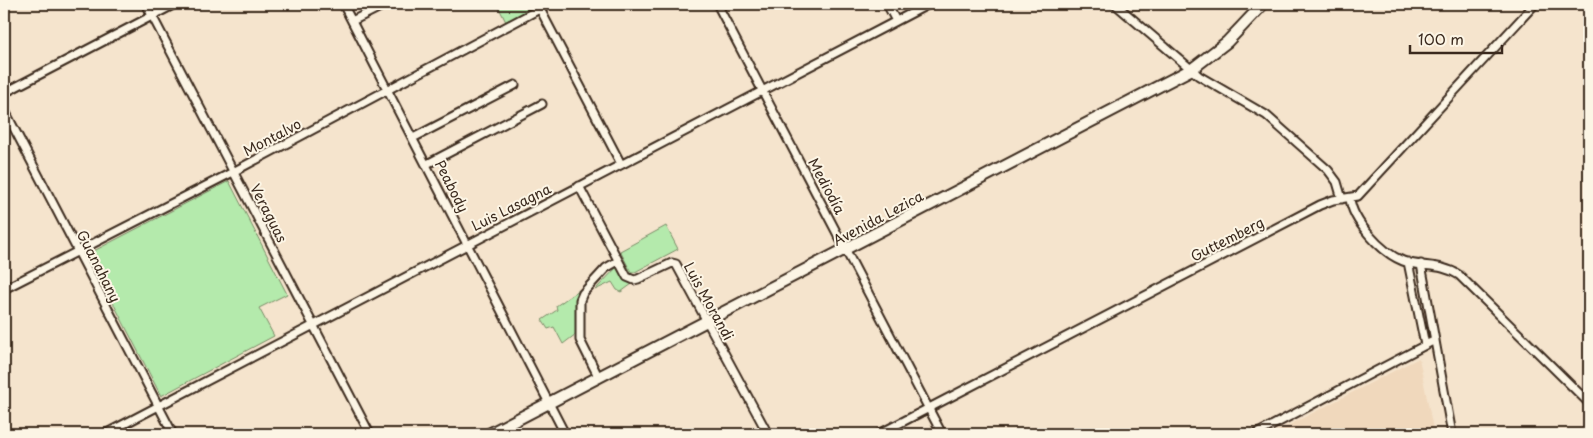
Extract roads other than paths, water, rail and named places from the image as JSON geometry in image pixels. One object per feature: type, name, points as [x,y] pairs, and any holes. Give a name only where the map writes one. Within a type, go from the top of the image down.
[{"type":"street","name":"Veraguas","points":[[146,4],[370,434]]},
{"type":"street","points":[[4,93],[175,4]]},
{"type":"street","name":"Peabody","points":[[343,4],[566,434]]},
{"type":"street","points":[[352,21],[386,4]]},
{"type":"street","name":"Montalvo","points":[[4,289],[233,172],[549,4]]},
{"type":"street","name":"Mediodía","points":[[717,4],[942,434]]},
{"type":"street","points":[[887,4],[896,21]]},
{"type":"street","name":"Luis Lasagna","points":[[105,434],[929,4]]},
{"type":"street","points":[[1116,4],[1215,87],[1266,115],[1328,170],[1339,187],[1342,199]]},
{"type":"street","name":"Avenida Lezica","points":[[489,434],[847,250],[1192,69],[1223,47],[1263,4]]},
{"type":"street","name":"Guttemberg","points":[[879,434],[1320,205],[1358,196],[1371,185],[1535,4]]},
{"type":"street","points":[[540,9],[621,164]]},
{"type":"street","points":[[413,138],[515,85]]},
{"type":"street","points":[[427,164],[542,104]]},
{"type":"street","name":"Guanahany","points":[[4,109],[173,434]]},
{"type":"street","name":"Luis Morandi","points":[[579,186],[627,277],[634,280],[672,263],[676,264],[768,434]]},
{"type":"street","points":[[1350,198],[1353,212],[1366,231],[1393,256],[1408,262],[1446,268],[1459,275],[1589,403]]},
{"type":"street","points":[[599,378],[580,340],[580,300],[583,293],[606,268],[618,261]]},
{"type":"street","points":[[1408,262],[1425,345]]},
{"type":"street","points":[[1421,264],[1452,434]]},
{"type":"street","points":[[1256,434],[1435,340]]}]
